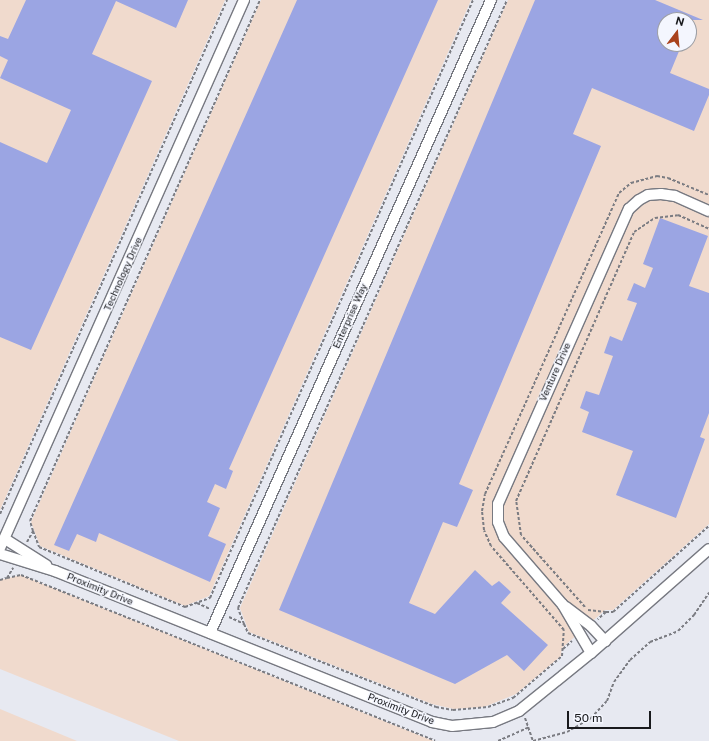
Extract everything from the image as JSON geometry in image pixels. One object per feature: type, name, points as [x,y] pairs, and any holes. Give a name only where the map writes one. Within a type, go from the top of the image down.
[{"type":"street","name":"Technology Drive","points":[[2,544],[244,0]]},
{"type":"street","name":"Enterprise Way","points":[[210,632],[491,0]]},
{"type":"street","name":"Venture Drive","points":[[592,652],[562,605],[504,537],[498,522],[498,504],[630,209],[643,198],[661,194],[675,196],[709,211]]},
{"type":"street","name":"Proximity Drive","points":[[2,544],[23,550],[55,571]]},
{"type":"street","name":"Proximity Drive","points":[[0,554],[17,561],[55,571],[432,722],[452,726],[473,726],[493,722],[519,711],[605,641],[709,549]]},
{"type":"street","name":"Venture Drive","points":[[562,605],[591,626],[605,641]]},
{"type":"path","points":[[0,514],[227,0]]},
{"type":"path","points":[[260,0],[30,521],[39,547],[185,607],[210,598],[473,0]]},
{"type":"path","points":[[196,603],[244,624],[238,608],[507,0]]},
{"type":"path","points":[[709,229],[678,215],[655,218],[634,232],[516,500],[521,535],[588,610],[613,612],[709,526]]},
{"type":"path","points":[[23,550],[33,531]]},
{"type":"path","points":[[7,578],[17,561]]},
{"type":"path","points":[[0,580],[21,575],[435,741]]},
{"type":"path","points":[[519,711],[529,727],[533,741],[567,732],[591,718],[607,701],[614,682],[630,660],[650,642],[678,631],[694,615],[709,593]]},
{"type":"path","points":[[591,626],[606,612]]},
{"type":"path","points":[[562,649],[580,635]]},
{"type":"path","points":[[498,741],[529,727]]},
{"type":"shaded area","points":[[0,0],[225,0],[0,510]]},
{"type":"shaded area","points":[[261,0],[471,0],[209,596],[185,606],[40,546],[31,522]]},
{"type":"shaded area","points":[[508,0],[709,0],[709,524],[613,610],[605,610],[562,648],[561,656],[516,694],[484,707],[454,709],[432,704],[249,632],[240,608]]},
{"type":"shaded area","points":[[21,575],[434,741],[179,741],[0,669],[0,580]]},
{"type":"shaded area","points":[[0,709],[77,741],[0,741]]},
{"type":"building","points":[[26,0],[188,0],[176,28],[116,1],[92,54],[152,81],[31,350],[0,337],[0,142],[47,163],[71,110],[0,78],[8,60],[0,56],[0,36],[8,39]]},
{"type":"building","points":[[297,0],[438,0],[229,469],[233,471],[226,489],[215,484],[207,502],[220,508],[208,536],[226,544],[210,582],[99,533],[96,542],[77,534],[69,551],[54,545]]},
{"type":"building","points":[[535,0],[655,0],[684,12],[657,12],[657,52],[679,52],[670,73],[709,89],[709,95],[694,131],[592,88],[573,134],[601,146],[459,484],[473,490],[457,527],[443,522],[409,603],[435,614],[475,570],[492,586],[499,581],[511,592],[501,603],[548,645],[524,671],[507,655],[455,684],[279,610]]},
{"type":"building","points":[[660,218],[708,236],[689,286],[709,293],[709,413],[700,437],[705,439],[676,518],[616,495],[633,451],[582,432],[589,412],[580,408],[586,391],[599,395],[613,356],[604,353],[610,336],[622,341],[637,303],[627,300],[634,283],[645,288],[653,268],[643,264]]}]
